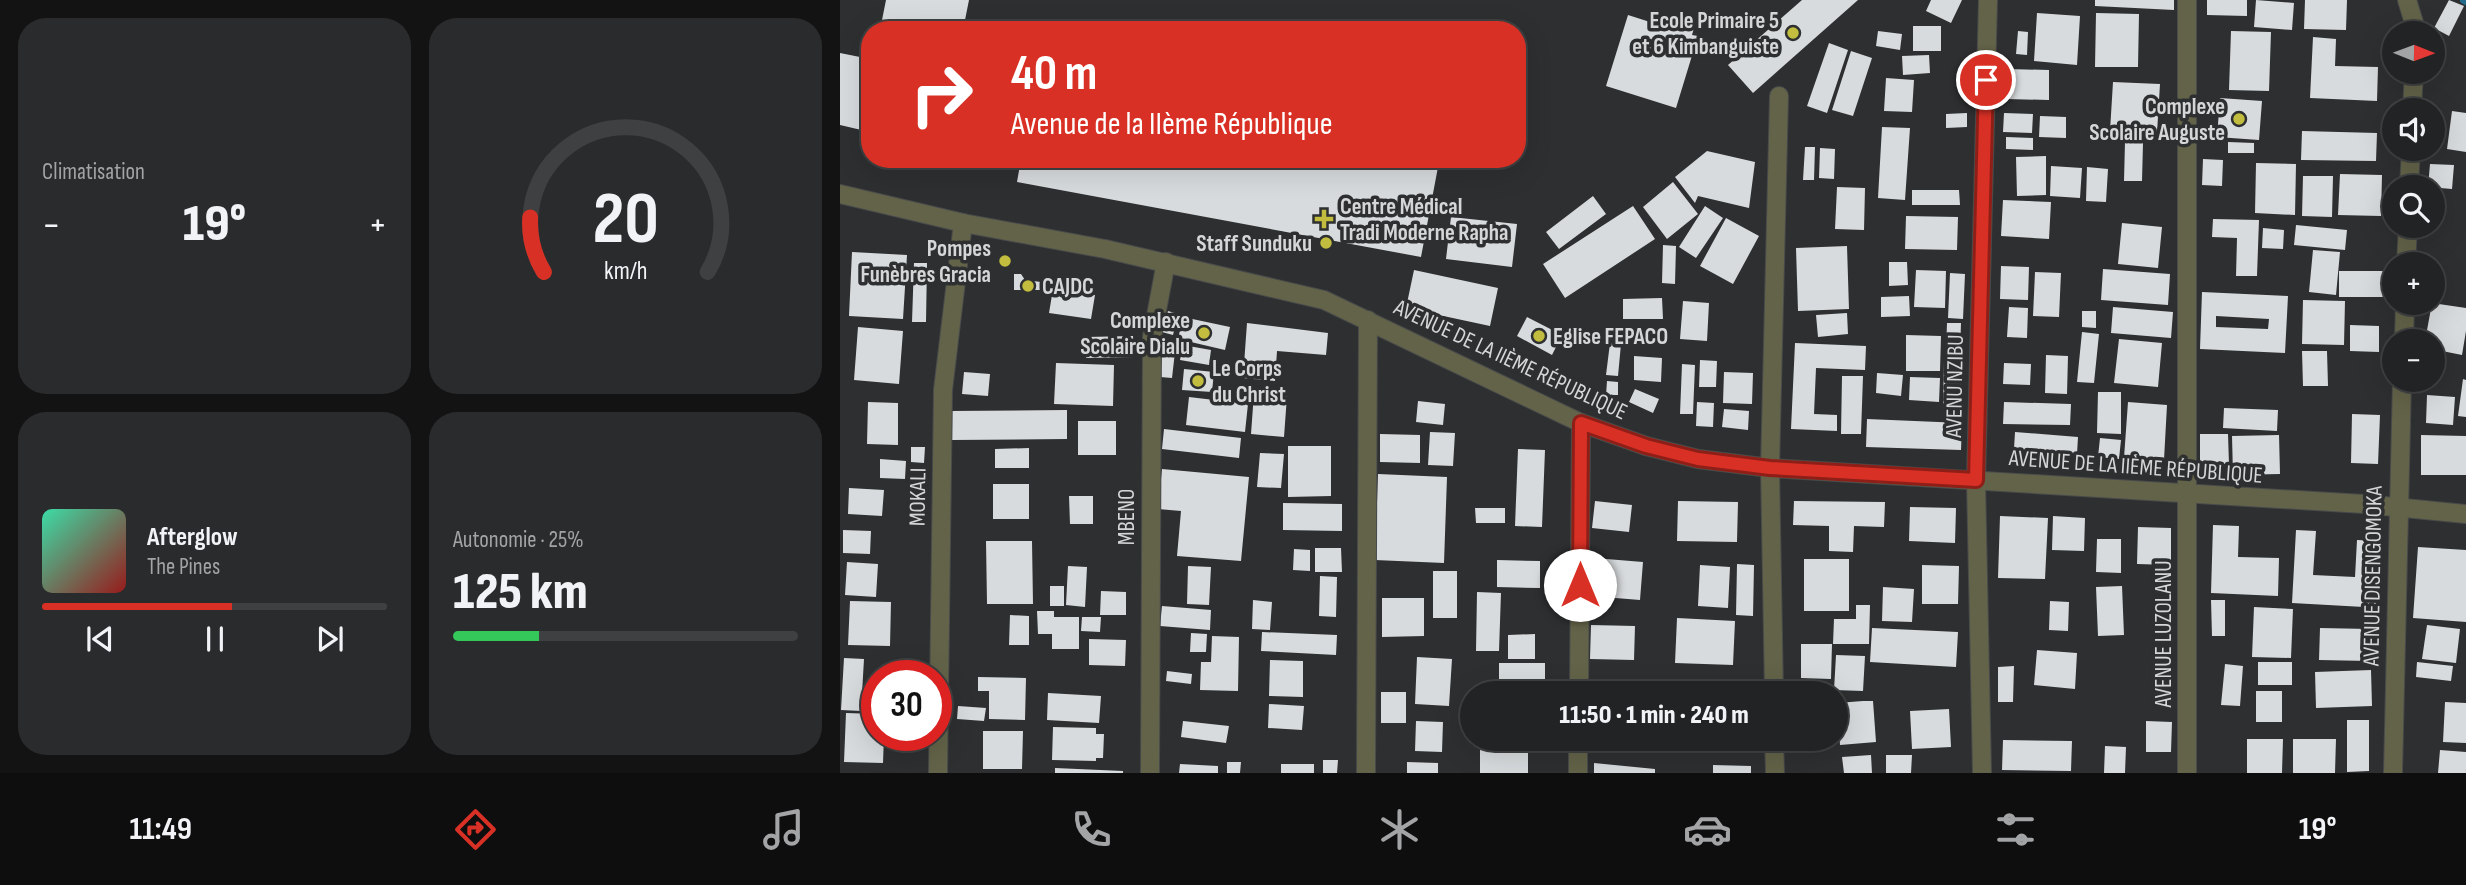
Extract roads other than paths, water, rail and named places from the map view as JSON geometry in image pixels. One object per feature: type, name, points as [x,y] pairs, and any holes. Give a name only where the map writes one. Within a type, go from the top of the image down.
[{"type":"street","name":"AVENU NZIBU","points":[[1982,773],[1976,480],[1989,0]]},
{"type":"street","name":"AVENUE LUZOLANU","points":[[2187,0],[2187,773]]},
{"type":"street","points":[[2407,0],[2413,21]]},
{"type":"street","points":[[1774,681],[1770,468],[1779,96]]},
{"type":"street","name":"AVENUE DE LA IIÈME RÉPUBLIQUE","points":[[840,194],[963,223],[1105,248],[1324,300],[1581,423],[1646,446],[1698,459],[1770,468],[2398,506],[2466,514]]},
{"type":"street","name":"MOKALI","points":[[938,773],[943,390],[963,223]]},
{"type":"street","name":"MBENO","points":[[1150,773],[1152,337],[1166,262]]},
{"type":"street","points":[[1366,773],[1368,320]]},
{"type":"street","name":"AVENUE DISENGOMOKA","points":[[2393,773],[2402,392]]},
{"type":"street","points":[[1578,681],[1581,423]]},
{"type":"street","points":[[1578,751],[1578,773]]},
{"type":"street","points":[[1774,751],[1775,773]]},
{"type":"place","name":"Ecole Primaire 5 et 6 Kimbanguiste","points":[[1793,33]]},
{"type":"place","name":"Complexe Scolaire Auguste","points":[[2239,119]]},
{"type":"place","name":"Centre Médical Tradi Moderne Rapha","points":[[1324,219]]},
{"type":"place","name":"Staff Sunduku","points":[[1326,243]]},
{"type":"place","name":"Pompes Funèbres Gracia","points":[[1005,261]]},
{"type":"place","name":"CAJDC","points":[[1028,286]]},
{"type":"place","name":"Complexe Scolaire Dialu","points":[[1204,333]]},
{"type":"place","name":"Eglise FEPACO","points":[[1539,336]]},
{"type":"place","name":"Le Corps du Christ","points":[[1198,381]]}]
